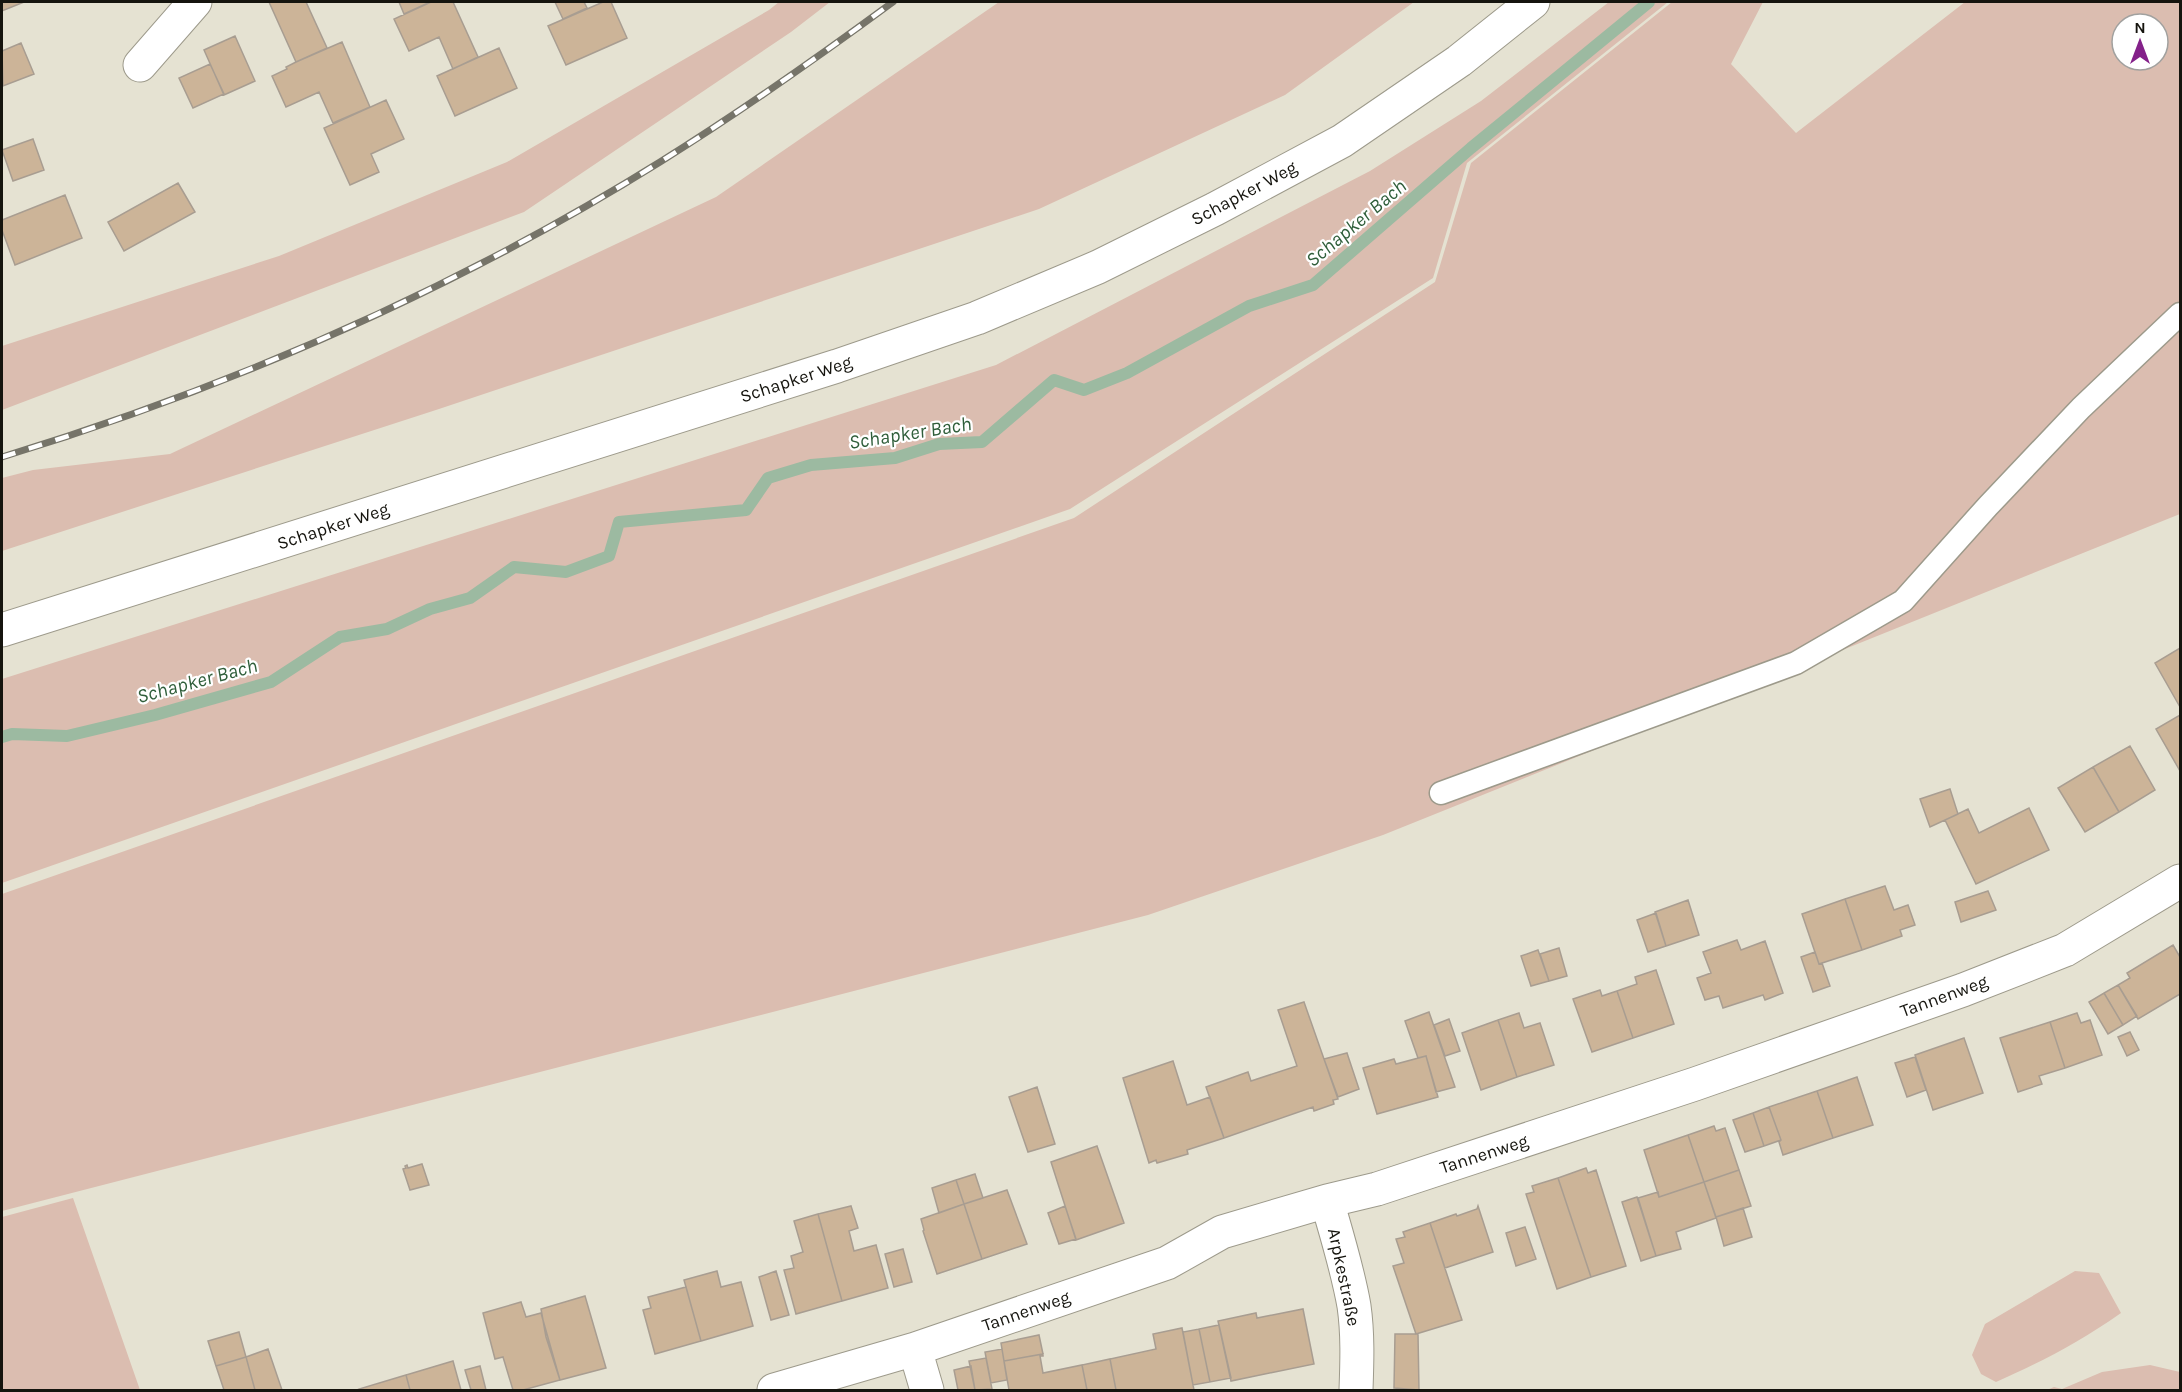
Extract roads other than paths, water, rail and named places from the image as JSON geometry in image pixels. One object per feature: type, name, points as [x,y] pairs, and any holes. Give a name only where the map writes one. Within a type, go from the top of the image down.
[{"type":"street","points":[[140,66],[195,2]]},
{"type":"street","name":"Schapker Weg","points":[[2,630],[826,370],[977,318],[1098,267],[1215,209],[1342,141],[1459,61],[1533,2]]},
{"type":"street","name":"Tannenweg","points":[[774,1390],[915,1349],[1167,1263],[1222,1232],[1327,1201],[1377,1189],[1683,1088],[1963,990],[2065,950],[2181,881]]},
{"type":"street","name":"Arpkestraße","points":[[1327,1201],[1354,1306],[1358,1351],[1356,1390]]},
{"type":"street","points":[[915,1349],[927,1390]]},
{"type":"lane","points":[[1441,793],[1796,663],[1903,601],[2080,408],[2181,314]]},
{"type":"waterway","name":"Schapker Bach","points":[[2,737],[12,734],[67,736],[155,715],[271,682],[340,637],[387,629],[430,609],[470,598],[514,567],[566,572],[609,556],[619,522],[746,510],[768,478],[811,465],[895,458],[939,444],[982,442],[1054,380],[1084,390],[1127,373],[1249,306],[1313,285],[1471,148],[1649,2]]},
{"type":"railway","points":[[2,457],[173,399],[340,331],[423,293],[583,208],[660,162],[778,84],[893,2]]}]
